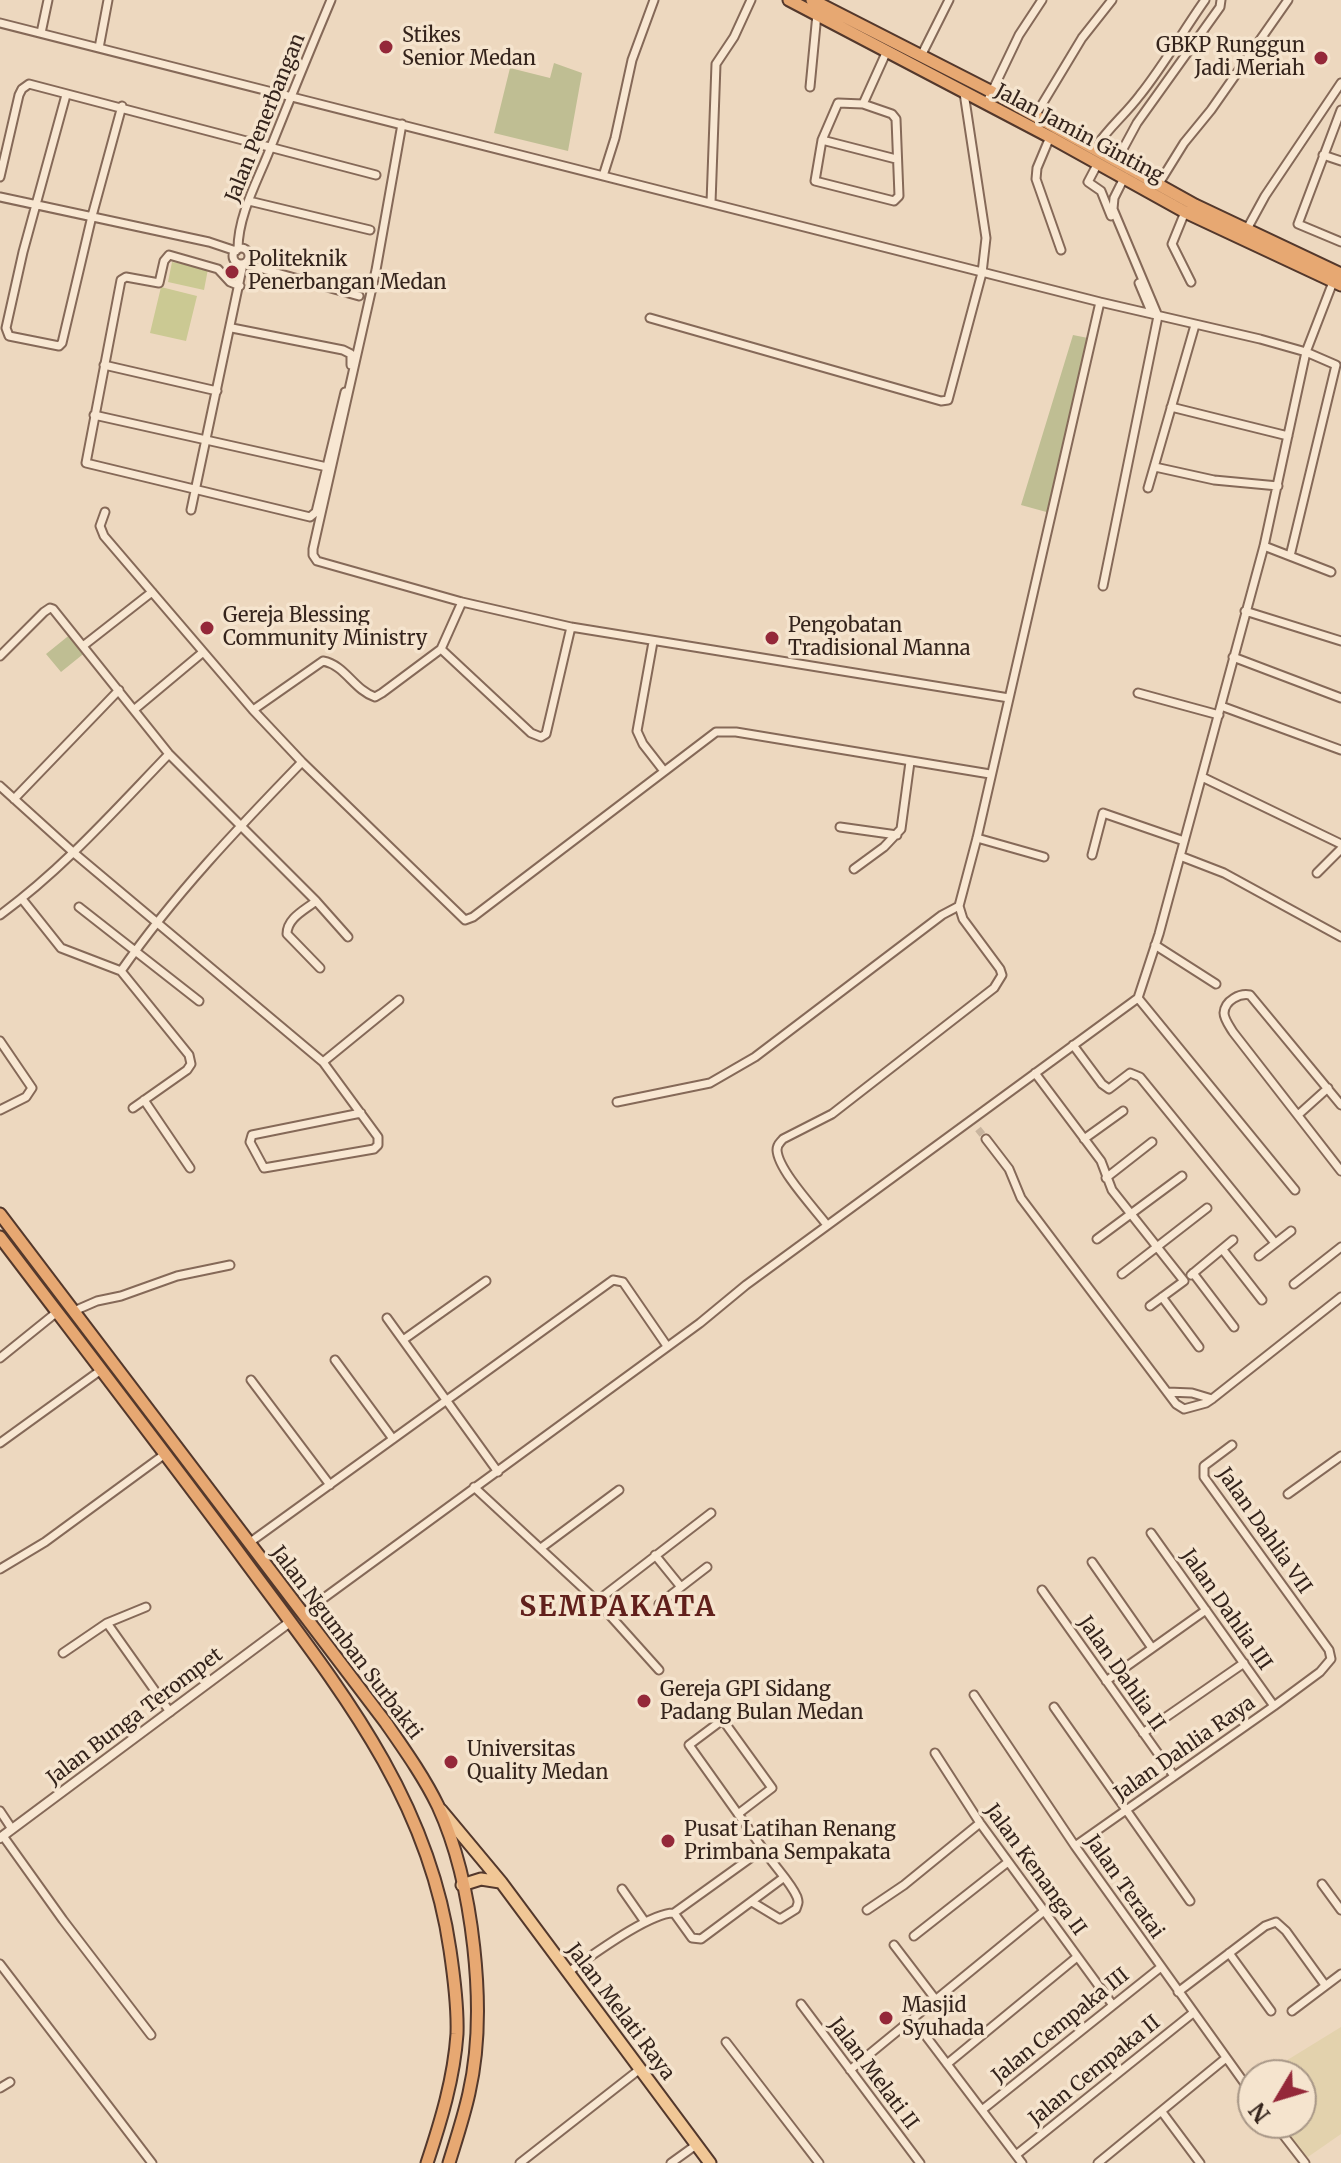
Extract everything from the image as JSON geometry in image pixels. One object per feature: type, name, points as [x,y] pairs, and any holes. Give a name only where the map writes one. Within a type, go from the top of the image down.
[{"type":"highway","name":"Jalan Jamin Ginting","points":[[789,0],[808,3],[992,92],[1158,185],[1247,229],[1335,278]]},
{"type":"highway","name":"Jalan Jamin Ginting","points":[[808,3],[817,14],[886,53],[1050,137],[1185,212],[1335,278]]},
{"type":"highway","name":"Jalan Ngumban Surbakti","points":[[0,1214],[386,1723],[437,1805],[457,1860],[470,1926],[478,2018],[470,2091],[449,2163]]},
{"type":"highway","name":"Jalan Ngumban Surbakti","points":[[0,1237],[290,1622],[378,1748],[411,1811],[434,1872],[452,1964],[457,2033],[449,2086],[427,2163]]},
{"type":"main road","name":"Jalan Melati Raya","points":[[437,1805],[501,1882],[710,2163]]},
{"type":"main road","points":[[462,1885],[481,1879],[501,1882]]},
{"type":"street","points":[[41,33],[48,0]]},
{"type":"street","points":[[99,48],[108,0]]},
{"type":"street","name":"Jalan Penerbangan","points":[[237,250],[249,201],[331,0]]},
{"type":"street","points":[[603,176],[615,138],[632,60],[654,0]]},
{"type":"street","points":[[711,203],[716,64],[734,37],[751,0]]},
{"type":"street","points":[[921,56],[949,0]]},
{"type":"street","points":[[986,104],[1019,35],[1042,0]]},
{"type":"street","points":[[1035,116],[1082,38],[1112,0]]},
{"type":"street","points":[[1095,148],[1113,122],[1125,115],[1147,87],[1205,0]]},
{"type":"street","points":[[1117,160],[1137,123],[1220,7],[1221,0]]},
{"type":"street","points":[[1158,185],[1184,143],[1211,110],[1288,0]]},
{"type":"street","points":[[810,87],[817,14]]},
{"type":"street","points":[[1192,19],[1204,28]]},
{"type":"street","points":[[0,23],[982,273],[1306,352],[1334,363],[1337,368],[1313,454],[1290,556]]},
{"type":"street","points":[[1178,41],[1189,49]]},
{"type":"street","points":[[863,104],[886,53]]},
{"type":"street","points":[[1162,65],[1172,72]]},
{"type":"street","points":[[1247,229],[1265,196],[1341,83]]},
{"type":"street","points":[[0,177],[22,89],[29,84],[376,175]]},
{"type":"street","points":[[1147,87],[1157,93]]},
{"type":"street","points":[[650,318],[944,401],[949,398],[982,273],[986,238],[964,93]]},
{"type":"street","points":[[66,95],[23,252],[6,328],[9,336],[18,338],[59,346],[62,343],[122,106]]},
{"type":"street","points":[[839,103],[863,104],[896,118],[899,196],[894,201],[818,183],[814,176],[822,140],[839,103]]},
{"type":"street","points":[[1341,110],[1298,224],[1341,242]]},
{"type":"street","points":[[1125,115],[1137,123]]},
{"type":"street","points":[[402,124],[373,285],[313,555],[317,561],[325,566],[462,602],[571,627],[1009,698]]},
{"type":"street","points":[[1050,137],[1037,168],[1036,179],[1061,250]]},
{"type":"street","points":[[822,140],[896,159]]},
{"type":"street","points":[[1323,155],[1341,161]]},
{"type":"street","points":[[1098,163],[1088,182],[1102,193],[1155,315]]},
{"type":"street","points":[[1103,586],[1155,315],[1113,209],[1114,198],[1124,178]]},
{"type":"street","points":[[0,197],[248,252],[249,259],[244,264],[191,510]]},
{"type":"street","points":[[249,201],[370,230]]},
{"type":"street","points":[[1185,212],[1172,244],[1191,282]]},
{"type":"street","points":[[232,328],[351,354],[352,362],[316,512],[310,517],[86,463],[124,278],[159,283],[164,261],[169,255],[218,269],[230,282],[240,286]]},
{"type":"street","points":[[244,264],[359,296]]},
{"type":"street","points":[[302,1614],[498,1472],[827,1225],[974,1124],[1035,1073],[1138,998],[1264,546],[1306,352],[1335,278]]},
{"type":"street","points":[[827,1225],[787,1173],[777,1151],[778,1145],[783,1139],[832,1114],[1000,982],[1000,969],[963,919],[959,906],[1100,302]]},
{"type":"street","points":[[1148,488],[1195,325]]},
{"type":"street","points":[[104,365],[217,391]]},
{"type":"street","points":[[1171,407],[1288,436]]},
{"type":"street","points":[[94,415],[327,467]]},
{"type":"street","points":[[1155,467],[1214,480],[1278,486]]},
{"type":"street","points":[[105,512],[100,523],[102,532],[202,653],[302,762],[465,920],[473,917],[706,738],[723,731],[990,774]]},
{"type":"street","points":[[1264,546],[1331,572]]},
{"type":"street","points":[[83,646],[152,592]]},
{"type":"street","points":[[253,710],[323,661],[334,664],[366,694],[375,697],[441,649],[462,602]]},
{"type":"street","points":[[0,656],[48,608],[53,609],[169,754],[348,937]]},
{"type":"street","points":[[1245,611],[1341,641]]},
{"type":"street","points":[[441,649],[531,733],[541,737],[546,734],[571,627]]},
{"type":"street","points":[[653,642],[637,731],[664,771]]},
{"type":"street","points":[[135,709],[202,653]]},
{"type":"street","points":[[1233,657],[1341,698]]},
{"type":"street","points":[[14,799],[119,690]]},
{"type":"street","points":[[1138,693],[1219,715]]},
{"type":"street","points":[[1221,706],[1341,750]]},
{"type":"street","points":[[0,915],[74,853],[169,754]]},
{"type":"street","points":[[121,971],[158,922],[240,826],[302,762]]},
{"type":"street","points":[[854,869],[901,829],[910,762]]},
{"type":"street","points":[[1202,777],[1341,846],[1317,873]]},
{"type":"street","points":[[0,786],[74,853],[323,1062],[361,1113],[378,1137],[378,1145],[374,1149],[267,1169],[260,1165],[250,1142],[252,1135],[361,1113]]},
{"type":"street","points":[[1092,855],[1103,813],[1184,841]]},
{"type":"street","points":[[840,827],[897,835]]},
{"type":"street","points":[[977,838],[1044,857]]},
{"type":"street","points":[[1180,856],[1224,873],[1341,937]]},
{"type":"street","points":[[22,899],[61,948],[121,971],[190,1060],[187,1070],[133,1108]]},
{"type":"street","points":[[316,901],[290,921],[287,934],[320,968]]},
{"type":"street","points":[[617,1102],[710,1083],[724,1077],[755,1057],[942,915],[959,906]]},
{"type":"street","points":[[79,907],[199,1001]]},
{"type":"street","points":[[1155,945],[1216,984]]},
{"type":"street","points":[[1341,1105],[1250,995],[1240,994],[1232,999],[1224,1016],[1233,1032],[1341,1171]]},
{"type":"street","points":[[1138,998],[1295,1190]]},
{"type":"street","points":[[323,1062],[399,1000]]},
{"type":"street","points":[[0,1041],[32,1088],[26,1097],[0,1110]]},
{"type":"street","points":[[1073,1045],[1109,1089],[1130,1073],[1140,1077],[1275,1243]]},
{"type":"street","points":[[1035,1073],[1103,1166],[1106,1178],[1130,1214],[1184,1281]]},
{"type":"street","points":[[1298,1115],[1328,1088]]},
{"type":"street","points":[[144,1100],[190,1168]]},
{"type":"street","points":[[1084,1139],[1123,1111]]},
{"type":"street","points":[[986,1139],[1009,1169],[1021,1198],[1176,1404],[1184,1409],[1212,1399],[1341,1297]]},
{"type":"street","points":[[1106,1178],[1152,1142]]},
{"type":"street","points":[[1097,1239],[1182,1176]]},
{"type":"street","points":[[1122,1274],[1207,1208]]},
{"type":"street","points":[[1259,1256],[1291,1231]]},
{"type":"street","points":[[1150,1306],[1233,1240]]},
{"type":"street","points":[[1294,1284],[1341,1247]]},
{"type":"street","points":[[1223,1250],[1262,1300]]},
{"type":"street","points":[[74,1311],[177,1276],[230,1265]]},
{"type":"street","points":[[1193,1273],[1234,1327]]},
{"type":"street","points":[[249,1543],[613,1280],[623,1282],[667,1346]]},
{"type":"street","points":[[403,1340],[486,1281]]},
{"type":"street","points":[[1162,1297],[1199,1347]]},
{"type":"street","points":[[0,1358],[57,1312]]},
{"type":"street","points":[[387,1318],[498,1472]]},
{"type":"street","points":[[335,1360],[393,1439]]},
{"type":"street","points":[[0,1443],[101,1370]]},
{"type":"street","points":[[251,1380],[330,1485]]},
{"type":"street","points":[[1167,1392],[1184,1391],[1212,1399]]},
{"type":"street","name":"Jalan Dahlia VII","points":[[1232,1445],[1204,1466],[1204,1477],[1331,1655],[1328,1665],[1274,1706]]},
{"type":"street","points":[[0,1569],[45,1542],[165,1454]]},
{"type":"street","points":[[1288,1494],[1341,1456]]},
{"type":"street","points":[[474,1487],[597,1601],[659,1670]]},
{"type":"street","points":[[541,1548],[619,1490]]},
{"type":"street","points":[[597,1601],[711,1513]]},
{"type":"street","name":"Jalan Dahlia III","points":[[1151,1533],[1274,1706]]},
{"type":"street","points":[[655,1555],[681,1587]]},
{"type":"street","points":[[1092,1562],[1152,1648]]},
{"type":"street","points":[[659,1604],[707,1567]]},
{"type":"street","name":"Jalan Dahlia II","points":[[1042,1590],[1174,1776]]},
{"type":"street","points":[[63,1653],[107,1623],[146,1607]]},
{"type":"street","points":[[1106,1681],[1206,1610]]},
{"type":"street","name":"Jalan Bunga Terompet","points":[[1,1837],[290,1622]]},
{"type":"street","points":[[107,1623],[170,1712]]},
{"type":"street","points":[[1143,1733],[1244,1663]]},
{"type":"street","name":"Jalan Teratai","points":[[974,1695],[1075,1846],[1237,2073]]},
{"type":"street","name":"Jalan Dahlia Raya","points":[[1075,1846],[1274,1706]]},
{"type":"street","points":[[1054,1707],[1190,1901]]},
{"type":"street","points":[[738,1814],[772,1788],[721,1721],[689,1745],[798,1902],[796,1909],[780,1919],[752,1902]]},
{"type":"street","name":"Jalan Kenanga II","points":[[935,1753],[980,1823],[1112,2004]]},
{"type":"street","points":[[0,1811],[12,1829]]},
{"type":"street","points":[[867,1910],[904,1885],[980,1823]]},
{"type":"street","points":[[1,1837],[151,2035]]},
{"type":"street","points":[[568,1972],[645,1922],[674,1913],[763,1849]]},
{"type":"street","points":[[914,1936],[1008,1862]]},
{"type":"street","points":[[674,1913],[692,1938],[701,1939],[783,1878]]},
{"type":"street","points":[[1322,1884],[1341,1910]]},
{"type":"street","points":[[622,1889],[645,1922]]},
{"type":"street","points":[[850,2070],[1044,1911]]},
{"type":"street","points":[[1178,1992],[1265,1926],[1276,1922],[1325,1985]]},
{"type":"street","points":[[894,1945],[936,2000]]},
{"type":"street","points":[[1229,1953],[1271,2011]]},
{"type":"street","points":[[947,2064],[1077,1957]]},
{"type":"street","points":[[0,1964],[152,2163]]},
{"type":"street","name":"Jalan Cempaka III","points":[[982,2110],[1161,1967]]},
{"type":"street","points":[[1292,2011],[1341,1974]]},
{"type":"street","name":"Jalan Melati II","points":[[801,2004],[920,2163]]},
{"type":"street","name":"Jalan Cempaka II","points":[[1016,2155],[1193,2013]]},
{"type":"street","points":[[913,2019],[1022,2163]]},
{"type":"street","points":[[726,2042],[819,2163]]},
{"type":"street","points":[[1098,2163],[1226,2058]]},
{"type":"street","points":[[520,2163],[640,2069]]},
{"type":"street","points":[[0,2088],[10,2082]]},
{"type":"street","points":[[1162,2112],[1200,2163]]},
{"type":"street","points":[[1286,2139],[1303,2162]]},
{"type":"street","points":[[671,2163],[696,2145]]},
{"type":"shaded area","points":[[172,262],[208,269],[204,290],[168,282]]},
{"type":"shaded area","points":[[161,287],[197,296],[186,341],[150,333]]},
{"type":"shaded area","points":[[1341,2027],[1341,2134],[1305,2159],[1291,2139],[1317,2139],[1317,2059],[1289,2059]]},
{"type":"green space","points":[[554,63],[582,73],[568,151],[494,133],[510,68],[550,78]]},
{"type":"green space","points":[[1073,335],[1088,338],[1050,513],[1021,505]]},
{"type":"green space","points":[[72,633],[87,651],[61,672],[46,654]]},
{"type":"tunnel","points":[[978,1129],[986,1139]]},
{"type":"place","name":"Stikes Senior Medan","points":[[386,47]]},
{"type":"place","name":"GBKP Runggun Jadi Meriah","points":[[1321,58]]},
{"type":"place","name":"Politeknik Penerbangan Medan","points":[[232,272]]},
{"type":"place","name":"Gereja Blessing Community Ministry","points":[[207,628]]},
{"type":"place","name":"Pengobatan Tradisional Manna","points":[[772,638]]},
{"type":"place","name":"Gereja GPI Sidang Padang Bulan Medan","points":[[644,1701]]},
{"type":"place","name":"Universitas Quality Medan","points":[[451,1762]]},
{"type":"place","name":"Pusat Latihan Renang Primbana Sempakata","points":[[668,1841]]},
{"type":"place","name":"Masjid Syuhada","points":[[886,2018]]},
{"type":"district","name":"SEMPAKATA","points":[[618,1608]]}]
